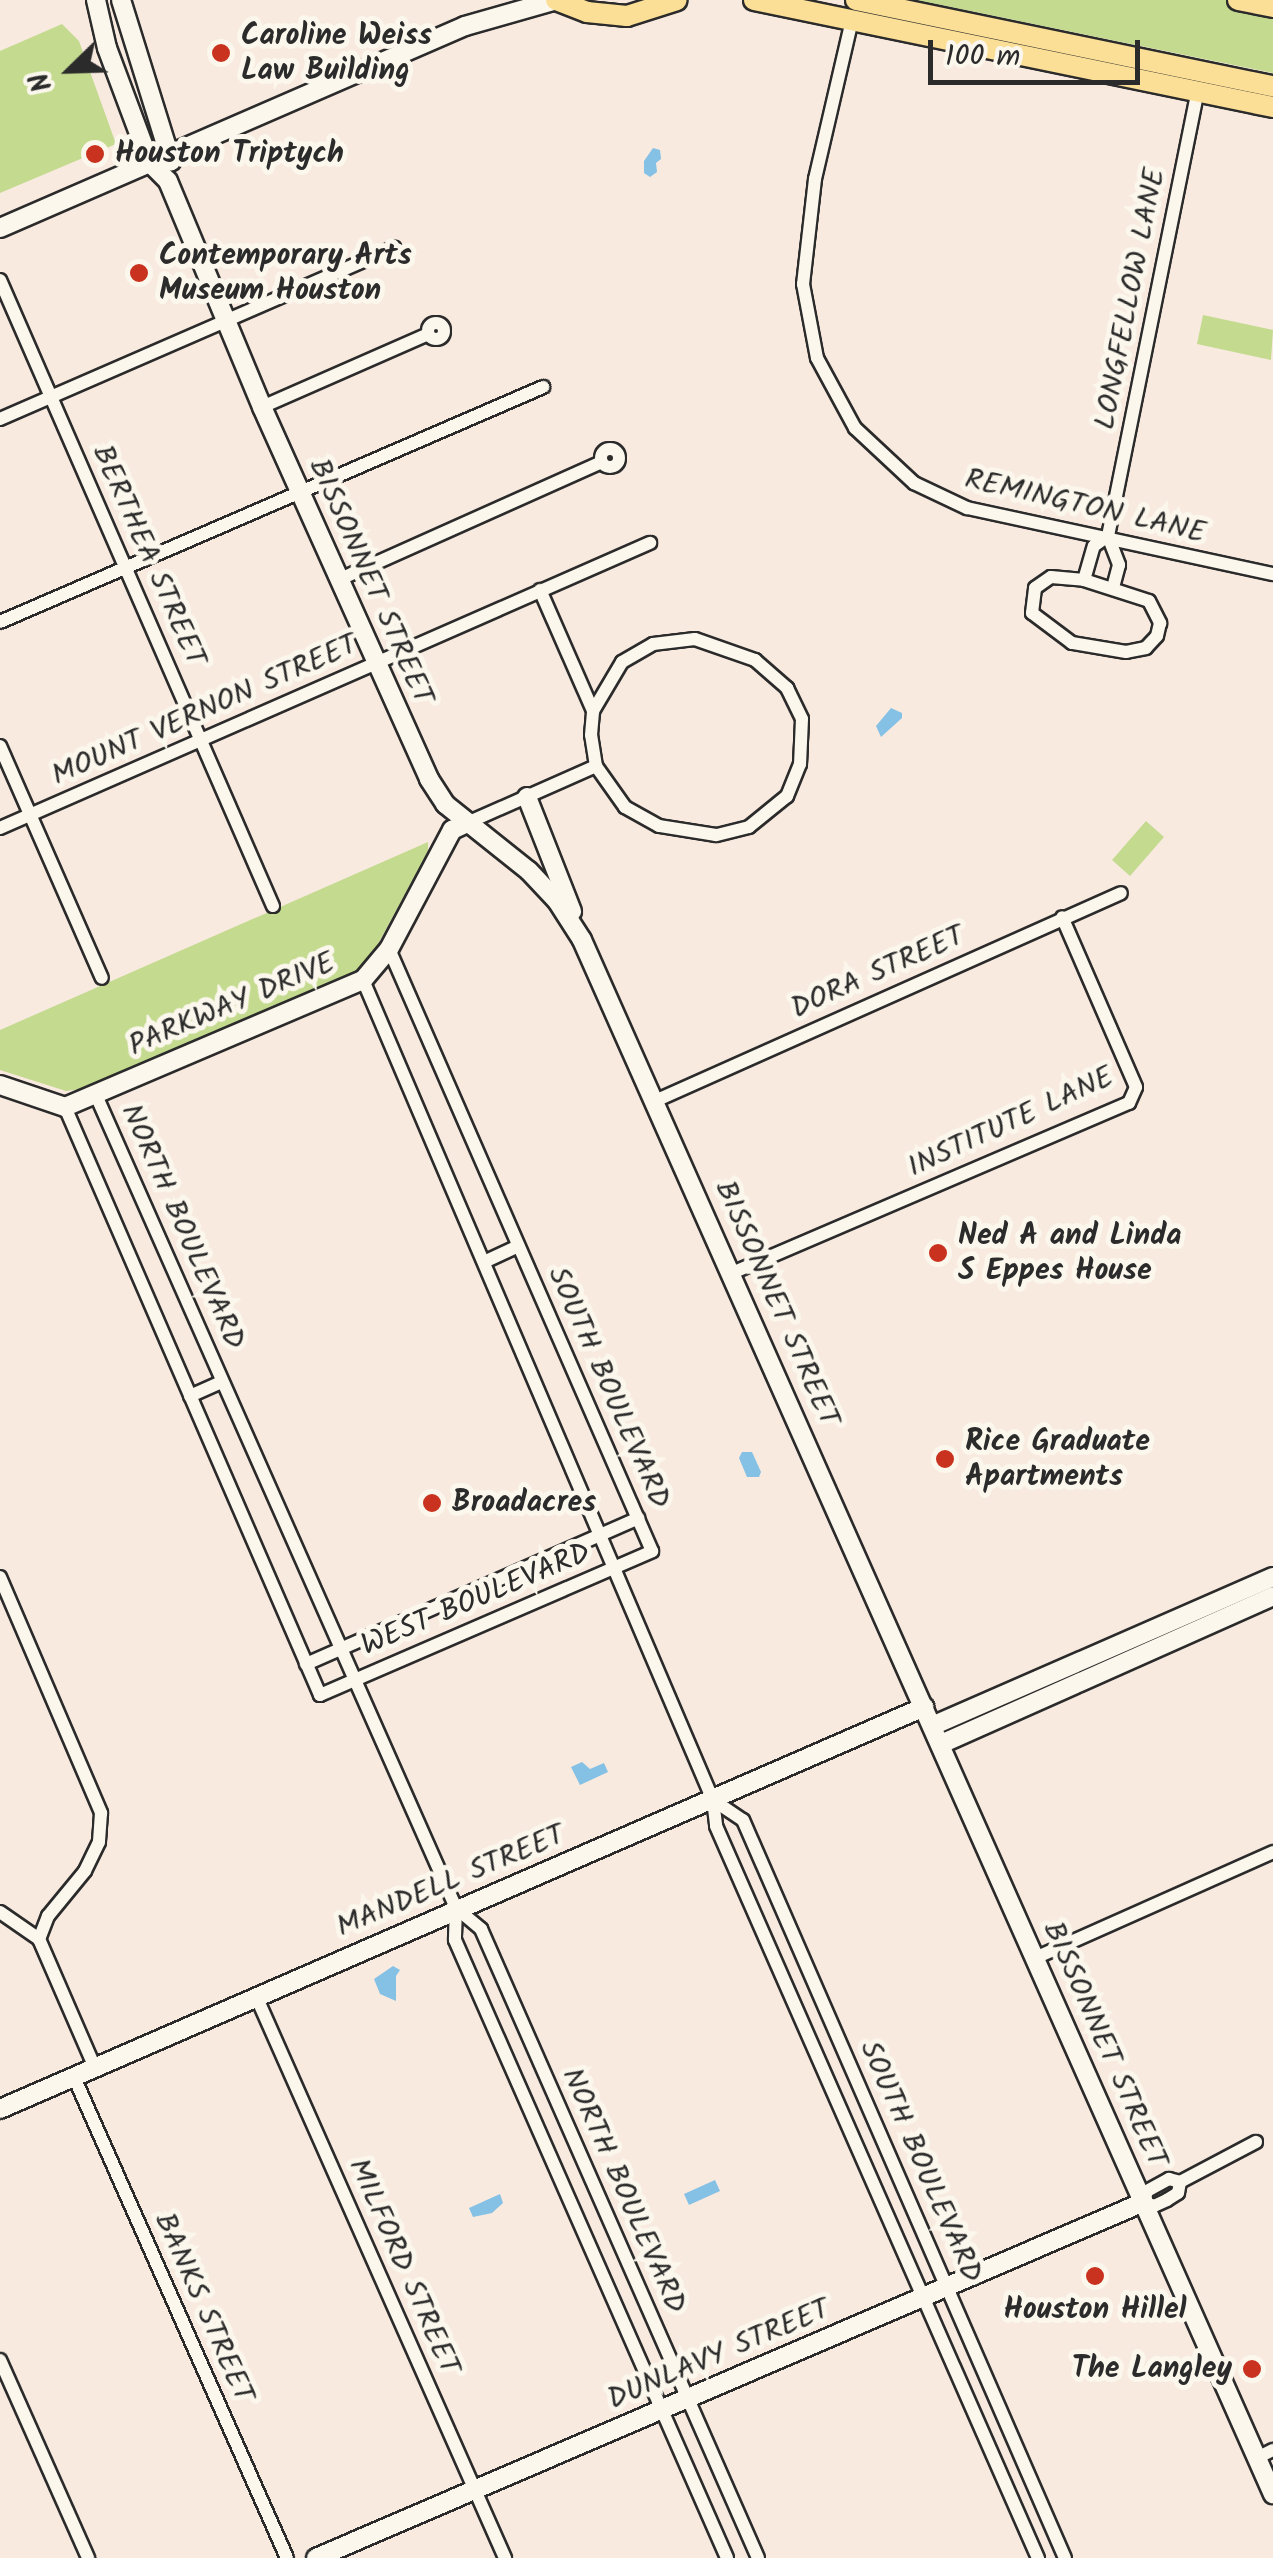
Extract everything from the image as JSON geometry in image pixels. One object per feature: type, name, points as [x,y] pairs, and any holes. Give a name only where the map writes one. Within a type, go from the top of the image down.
[{"type":"main road","name":"BISSONNET STREET","points":[[96,0],[107,48],[150,163],[168,180],[224,320],[428,779],[444,804],[558,901],[582,940],[1144,2202],[1265,2454],[1273,2494]]},
{"type":"main road","points":[[121,0],[172,154],[168,180]]},
{"type":"main road","points":[[465,26],[496,0]]},
{"type":"main road","points":[[0,228],[465,26],[556,0],[587,12],[627,16],[644,14],[676,0]]},
{"type":"main road","points":[[754,0],[854,10],[1200,80],[1273,86]]},
{"type":"main road","points":[[1238,0],[1273,8]]},
{"type":"main road","points":[[1200,80],[1273,106]]},
{"type":"main road","points":[[527,797],[582,940]]},
{"type":"main road","name":"PARKWAY DRIVE","points":[[65,1107],[363,980],[389,949],[452,830],[467,823]]},
{"type":"main road","points":[[0,1086],[65,1107]]},
{"type":"main road","points":[[936,1735],[1273,1577]]},
{"type":"main road","points":[[936,1735],[1273,1596]]},
{"type":"main road","name":"MANDELL STREET","points":[[0,2109],[924,1706]]},
{"type":"main road","name":"DUNLAVY STREET","points":[[316,2558],[1144,2202]]},
{"type":"street","name":"REMINGTON LANE","points":[[854,10],[804,245],[808,320],[834,395],[883,458],[941,498],[999,516],[1108,536],[1273,574]]},
{"type":"street","name":"LONGFELLOW LANE","points":[[1108,536],[1200,80]]},
{"type":"street","points":[[0,419],[394,248]]},
{"type":"street","name":"BERTHEA STREET","points":[[0,280],[273,906]]},
{"type":"street","points":[[262,407],[428,334]]},
{"type":"street","points":[[0,622],[543,387]]},
{"type":"street","points":[[338,580],[602,462]]},
{"type":"street","points":[[1084,580],[1094,546],[1108,536],[1119,565],[1113,588]]},
{"type":"street","name":"MOUNT VERNON STREET","points":[[0,828],[650,544]]},
{"type":"street","points":[[1051,577],[1113,588],[1150,601],[1156,608],[1157,636],[1146,648],[1126,652],[1090,649],[1057,634],[1032,612],[1031,598],[1042,582],[1051,577]]},
{"type":"street","points":[[540,590],[593,711]]},
{"type":"street","points":[[694,639],[731,649],[773,674],[796,704],[803,735],[800,764],[787,796],[749,827],[716,835],[659,826],[625,807],[596,766],[591,735],[593,711],[612,672],[634,654],[674,640],[694,639]]},
{"type":"street","points":[[0,746],[102,978]]},
{"type":"street","points":[[467,823],[596,766]]},
{"type":"street","name":"DORA STREET","points":[[656,1101],[1121,893]]},
{"type":"street","name":"INSTITUTE LANE","points":[[732,1272],[1134,1098],[1136,1087],[1062,917]]},
{"type":"street","name":"SOUTH BOULEVARD","points":[[389,949],[652,1551]]},
{"type":"street","name":"SOUTH BOULEVARD","points":[[363,980],[714,1800],[716,1826],[1038,2558]]},
{"type":"street","name":"NORTH BOULEVARD","points":[[95,1093],[456,1908],[481,1929],[758,2558]]},
{"type":"street","name":"NORTH BOULEVARD","points":[[65,1107],[320,1695]]},
{"type":"street","name":"SOUTH BOULEVARD","points":[[484,1262],[519,1246]]},
{"type":"street","name":"NORTH BOULEVARD","points":[[190,1396],[222,1382]]},
{"type":"street","name":"WEST BOULEVARD","points":[[306,1664],[638,1518]]},
{"type":"street","name":"WEST BOULEVARD","points":[[320,1695],[652,1551]]},
{"type":"street","points":[[0,1578],[101,1813],[99,1842],[86,1870],[48,1916],[39,1939]]},
{"type":"street","name":"SOUTH BOULEVARD","points":[[714,1800],[743,1820],[1065,2558]]},
{"type":"street","points":[[1035,1958],[1273,1852]]},
{"type":"street","name":"NORTH BOULEVARD","points":[[456,1908],[455,1940],[727,2558]]},
{"type":"street","points":[[0,1912],[39,1939],[95,2068]]},
{"type":"street","name":"MILFORD STREET","points":[[256,1996],[504,2558]]},
{"type":"street","name":"BANKS STREET","points":[[74,2078],[287,2558]]},
{"type":"street","points":[[1144,2202],[1147,2190],[1169,2179],[1180,2182],[1256,2142]]},
{"type":"street","points":[[0,2360],[88,2558]]},
{"type":"green space","points":[[916,0],[1273,0],[1273,73]]},
{"type":"green space","points":[[62,24],[79,41],[116,144],[0,193],[0,51]]},
{"type":"green space","points":[[1203,315],[1273,330],[1271,360],[1197,344]]},
{"type":"green space","points":[[1146,821],[1164,837],[1130,876],[1112,860]]},
{"type":"green space","points":[[428,842],[428,851],[369,961],[356,971],[81,1089],[66,1091],[0,1070],[0,1030]]},
{"type":"water","points":[[653,148],[660,150],[661,159],[656,163],[657,172],[650,177],[644,173],[644,161]]},
{"type":"water","points":[[891,708],[902,713],[902,718],[881,737],[876,726]]},
{"type":"water","points":[[742,1452],[752,1452],[761,1472],[759,1477],[747,1477],[739,1458]]},
{"type":"water","points":[[582,1762],[590,1769],[604,1763],[608,1772],[580,1785],[571,1767]]},
{"type":"water","points":[[393,1966],[400,1970],[396,1976],[396,2001],[380,1994],[374,1979]]},
{"type":"water","points":[[715,2180],[720,2191],[689,2205],[684,2194]]},
{"type":"water","points":[[500,2194],[503,2203],[492,2213],[473,2217],[469,2208]]},
{"type":"place","name":"Caroline Weiss Law Building","points":[[221,53]]},
{"type":"place","name":"Houston Triptych","points":[[95,154]]},
{"type":"place","name":"Contemporary Arts Museum Houston","points":[[139,273]]},
{"type":"place","name":"Ned A and Linda S Eppes House","points":[[938,1253]]},
{"type":"place","name":"Rice Graduate Apartments","points":[[945,1459]]},
{"type":"place","name":"Broadacres","points":[[432,1503]]},
{"type":"place","name":"Houston Hillel","points":[[1095,2276]]},
{"type":"place","name":"The Langley","points":[[1252,2369]]}]
